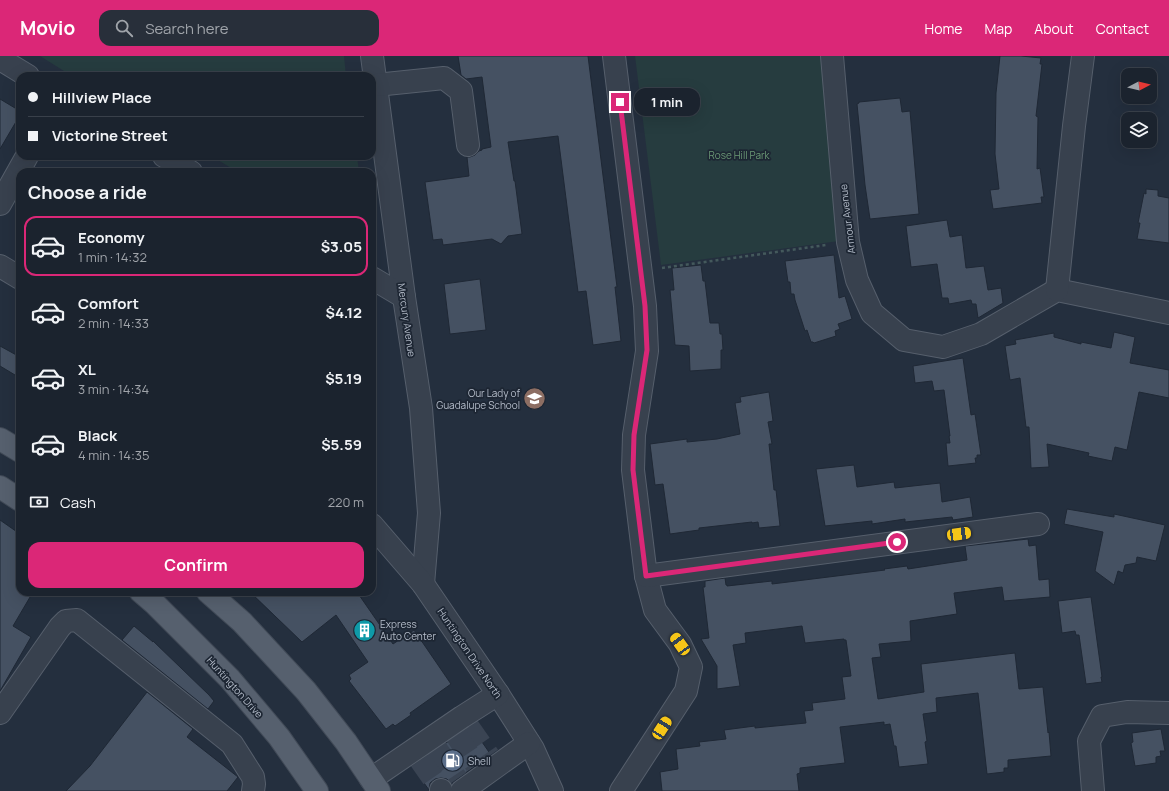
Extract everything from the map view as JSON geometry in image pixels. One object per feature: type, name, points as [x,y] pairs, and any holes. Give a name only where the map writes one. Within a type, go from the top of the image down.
[{"type":"main road","points":[[0,439],[16,449]]},
{"type":"main road","points":[[0,487],[16,497]]},
{"type":"main road","name":"Huntington Drive","points":[[146,596],[230,679],[279,737],[317,791]]},
{"type":"main road","points":[[213,596],[242,622],[306,691],[346,742],[375,785]]},
{"type":"street","name":"Mercury Avenue","points":[[372,56],[374,72]]},
{"type":"street","points":[[614,56],[645,306],[647,350],[634,435],[633,470],[646,576],[655,610],[680,644],[691,667],[686,691],[621,791]]},
{"type":"street","name":"Armour Avenue","points":[[832,56],[848,242],[857,280],[872,313],[904,340],[943,347],[981,334],[1057,290]]},
{"type":"street","points":[[1083,56],[1074,126],[1057,290],[1169,313]]},
{"type":"street","points":[[0,59],[21,72]]},
{"type":"street","points":[[376,85],[444,78],[461,91],[468,145]]},
{"type":"street","name":"Mercury Avenue","points":[[376,85],[404,297],[421,408],[429,513],[423,584]]},
{"type":"street","points":[[171,160],[184,168]]},
{"type":"street","points":[[0,204],[16,176]]},
{"type":"street","points":[[0,266],[16,276]]},
{"type":"street","points":[[376,280],[404,297]]},
{"type":"street","points":[[646,576],[1038,524]]},
{"type":"street","name":"Huntington Drive North","points":[[376,530],[423,584],[498,694],[529,743],[552,791]]},
{"type":"street","points":[[0,713],[60,627],[66,621],[78,620],[232,744],[254,776],[253,791]]},
{"type":"street","points":[[375,785],[459,726],[498,694]]},
{"type":"street","points":[[1093,791],[1089,741],[1102,716],[1127,712],[1169,713]]},
{"type":"street","points":[[453,788],[486,766],[529,743]]},
{"type":"path","points":[[640,271],[848,242]]},
{"type":"green space","points":[[40,56],[344,56],[346,72],[66,72]]},
{"type":"green space","name":"Rose Hill Park","points":[[635,56],[823,56],[839,241],[661,265]]},
{"type":"green space","points":[[218,160],[358,160],[358,168],[231,168]]},
{"type":"building","points":[[458,56],[588,56],[617,287],[615,287],[621,341],[593,345],[586,291],[578,292],[558,136],[508,142],[522,234],[508,236],[501,244],[492,239],[443,245],[442,239],[433,240],[425,182],[469,176],[467,157],[475,155],[482,149],[491,147],[482,77],[466,79],[461,75]]},
{"type":"building","points":[[1000,56],[1041,58],[1040,64],[1042,64],[1036,116],[1038,117],[1037,169],[1040,168],[1044,197],[1041,197],[1042,203],[993,209],[990,190],[999,189],[995,154],[996,93]]},
{"type":"building","points":[[900,98],[902,112],[910,111],[919,214],[870,219],[857,104],[859,102]]},
{"type":"building","points":[[0,99],[16,109],[16,122],[0,149]]},
{"type":"building","points":[[1146,189],[1158,190],[1158,196],[1169,198],[1169,243],[1137,239],[1140,223],[1138,223]]},
{"type":"building","points":[[947,220],[950,237],[962,235],[966,268],[984,266],[988,290],[1001,288],[1003,303],[978,318],[976,304],[972,304],[971,300],[949,304],[948,298],[942,298],[937,264],[911,267],[906,226]]},
{"type":"building","points":[[834,255],[839,298],[845,296],[852,319],[838,324],[840,329],[835,331],[836,336],[814,343],[811,342],[807,330],[805,331],[794,294],[791,294],[785,261]]},
{"type":"building","points":[[701,265],[703,281],[705,281],[710,323],[719,323],[720,334],[722,334],[723,350],[721,350],[721,369],[690,371],[689,346],[675,345],[670,290],[674,290],[672,268]]},
{"type":"building","points":[[480,279],[486,330],[450,334],[444,284]]},
{"type":"building","points":[[1114,332],[1135,337],[1130,363],[1169,370],[1169,398],[1139,392],[1127,450],[1115,447],[1112,461],[1088,456],[1089,453],[1047,444],[1049,467],[1031,468],[1029,427],[1026,427],[1020,378],[1010,380],[1005,346],[1016,344],[1015,340],[1054,333],[1054,337],[1081,344],[1081,342],[1111,348]]},
{"type":"building","points":[[0,346],[16,355],[16,376],[0,366]]},
{"type":"building","points":[[963,358],[971,415],[975,414],[981,455],[977,455],[977,458],[975,458],[976,463],[948,466],[946,443],[950,443],[950,436],[944,390],[934,391],[932,381],[915,383],[913,366]]},
{"type":"building","points":[[769,392],[773,421],[768,422],[772,444],[769,444],[780,526],[759,528],[758,522],[752,522],[699,528],[699,530],[670,534],[663,484],[655,485],[650,444],[687,439],[687,442],[717,439],[740,434],[735,403],[741,402],[740,397]]},
{"type":"building","points":[[854,465],[857,487],[894,482],[895,488],[940,483],[942,502],[970,497],[973,517],[953,520],[952,517],[905,522],[905,519],[872,524],[872,521],[825,526],[816,469]]},
{"type":"building","points":[[1067,509],[1114,517],[1114,514],[1165,525],[1156,561],[1137,557],[1136,563],[1125,565],[1123,573],[1118,571],[1114,585],[1095,571],[1103,532],[1064,524]]},
{"type":"building","points":[[0,520],[16,531],[16,596],[31,596],[13,626],[31,637],[0,691]]},
{"type":"building","points":[[1028,539],[1029,546],[1036,545],[1039,580],[1049,579],[1050,597],[1004,601],[1002,587],[954,593],[957,614],[910,621],[911,641],[879,644],[881,657],[872,658],[878,699],[924,692],[921,664],[1015,653],[1019,689],[1043,687],[1051,756],[1008,760],[1008,768],[1004,768],[1004,772],[987,774],[978,693],[936,698],[937,712],[923,714],[927,741],[925,742],[928,764],[899,767],[896,746],[894,746],[890,724],[884,725],[884,722],[840,727],[845,763],[800,768],[800,773],[797,774],[799,791],[662,791],[660,772],[678,769],[676,749],[700,746],[699,742],[726,739],[724,730],[755,726],[755,728],[806,723],[804,711],[813,710],[812,703],[845,699],[842,677],[851,676],[846,640],[805,643],[802,626],[745,633],[746,643],[733,645],[740,686],[717,689],[717,666],[701,639],[709,638],[703,587],[705,587],[705,581],[725,578],[727,586],[772,581],[772,584],[907,566],[908,569],[967,560],[965,546]]},
{"type":"building","points":[[254,596],[360,596],[393,644],[414,630],[451,684],[410,713],[411,715],[395,726],[393,724],[386,729],[349,681],[351,679],[349,675],[368,662],[336,615],[302,642]]},
{"type":"building","points":[[1091,597],[1102,682],[1086,684],[1079,635],[1076,635],[1075,631],[1062,633],[1058,601]]},
{"type":"building","points":[[134,626],[153,641],[209,695],[214,701],[208,709],[122,640]]},
{"type":"building","points":[[147,692],[193,729],[187,737],[238,777],[227,791],[66,791],[90,766]]},
{"type":"building","points":[[471,726],[491,755],[451,783],[447,779],[435,779],[430,783],[429,790],[412,766]]},
{"type":"building","points":[[1161,729],[1165,751],[1160,751],[1161,756],[1156,757],[1156,763],[1135,766],[1131,743],[1133,742],[1132,733]]},
{"type":"tunnel","points":[[468,726],[489,756]]},
{"type":"tunnel","points":[[456,735],[476,765]]},
{"type":"tunnel","points":[[436,748],[457,779]]},
{"type":"tunnel","points":[[420,760],[441,790]]},
{"type":"place","name":"Our Lady of Guadalupe School","points":[[535,399]]},
{"type":"place","name":"Express Auto Center","points":[[365,630]]},
{"type":"place","name":"Shell","points":[[452,761]]},
{"type":"route","points":[[620,102],[645,306],[647,350],[634,435],[633,470],[646,576],[897,542]]}]
